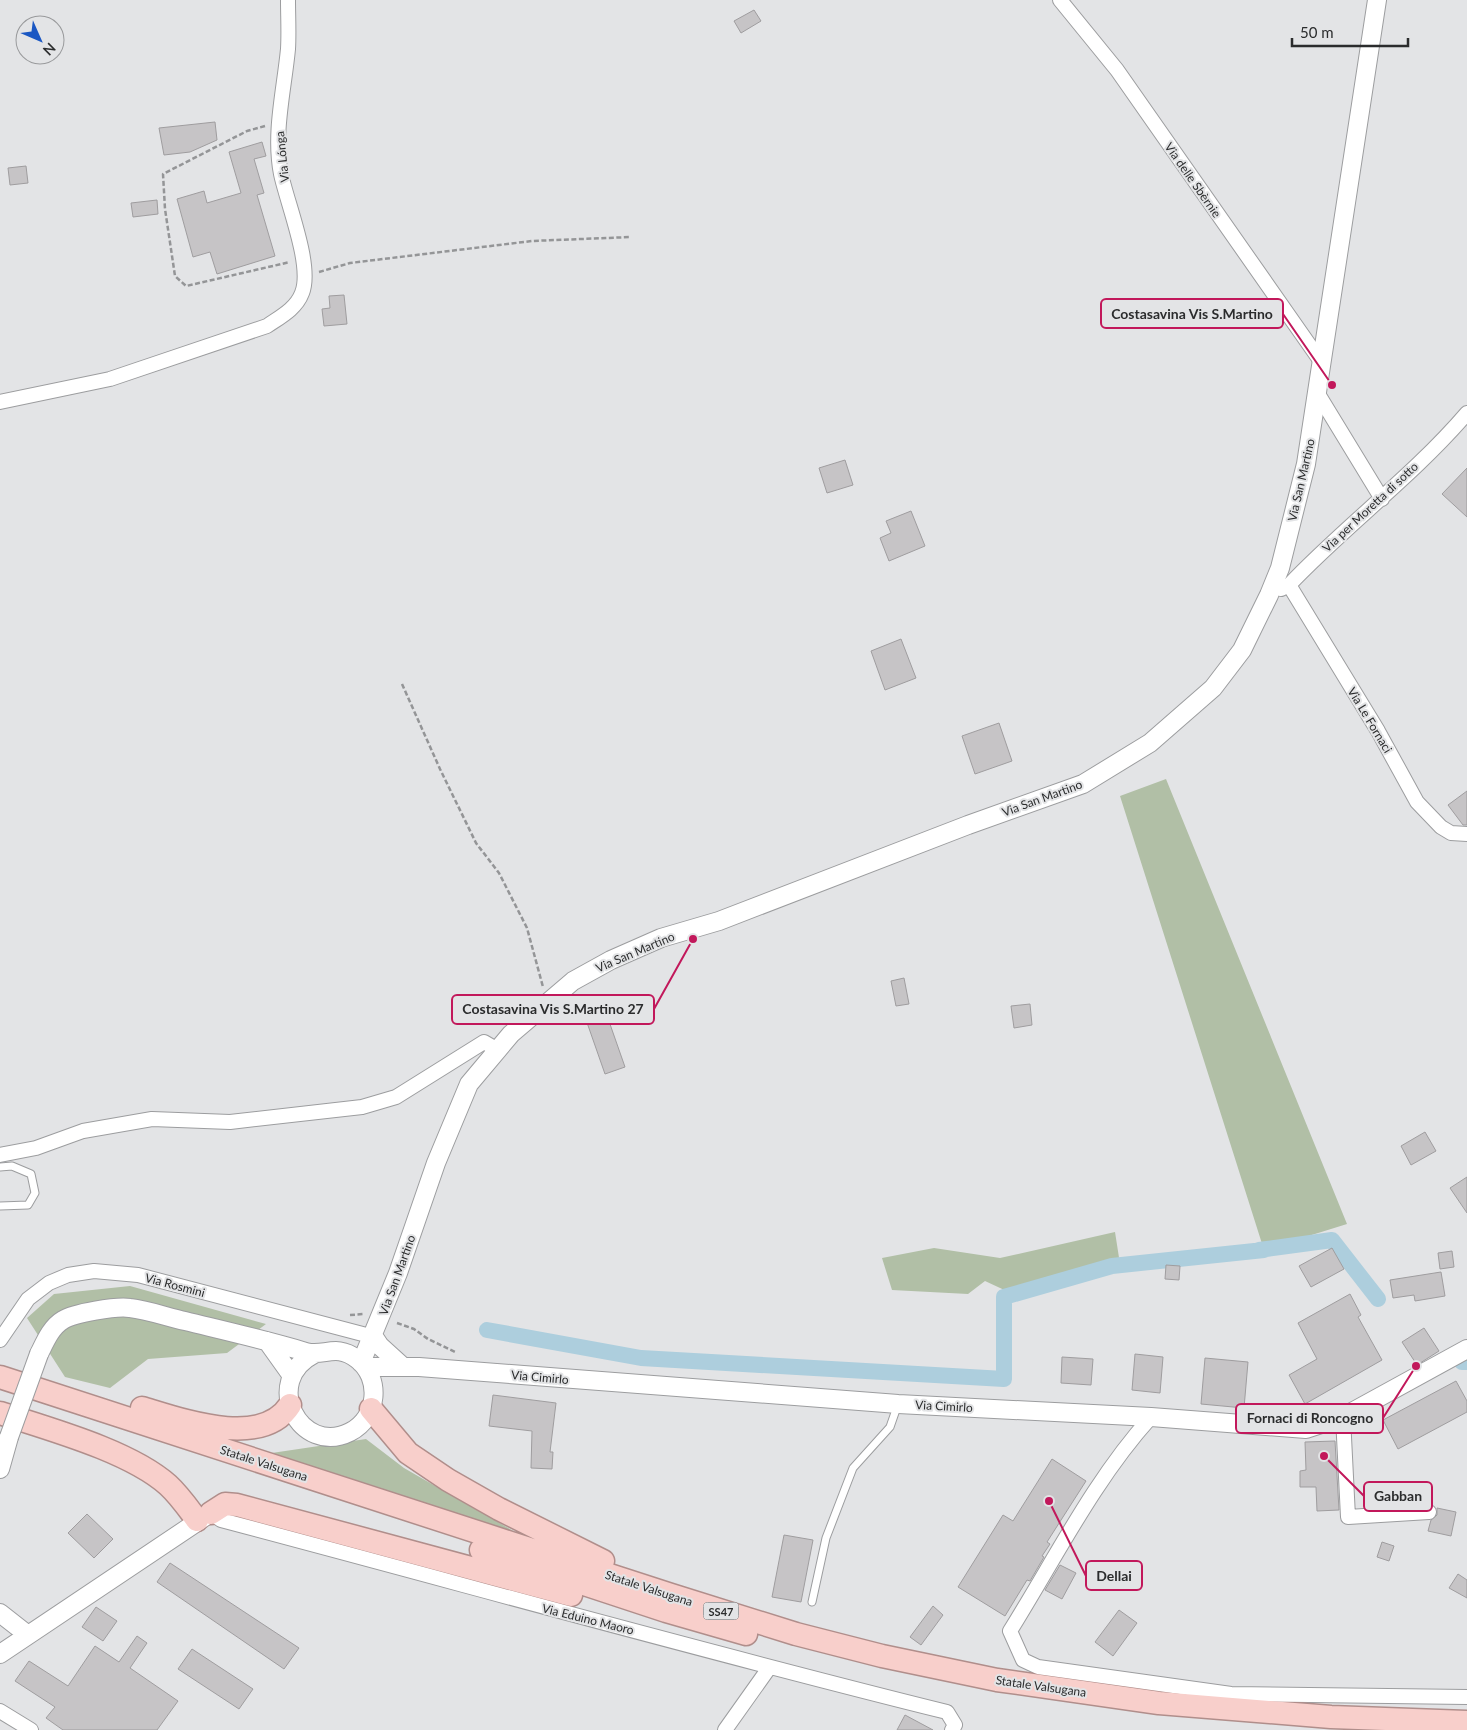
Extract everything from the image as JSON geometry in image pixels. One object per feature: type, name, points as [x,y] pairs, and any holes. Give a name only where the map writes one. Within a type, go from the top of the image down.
[{"type":"highway","name":"Statale Valsugana","points":[[0,1378],[668,1603],[882,1656],[998,1680],[1159,1703],[1331,1717],[1467,1722]]},
{"type":"highway","points":[[42,1392],[132,1405],[188,1422],[247,1430],[273,1422],[290,1405]]},
{"type":"highway","name":"Statale Valsugana","points":[[0,1393],[878,1671],[996,1695],[1157,1716],[1339,1730]]},
{"type":"highway","points":[[371,1408],[408,1453],[448,1480],[668,1603]]},
{"type":"highway","points":[[0,1412],[76,1438],[137,1464],[168,1484],[204,1517],[226,1504],[237,1505],[415,1551],[632,1612],[668,1603]]},
{"type":"street","name":"Via Lónga","points":[[0,402],[110,379],[267,326],[288,312],[302,293],[305,276],[303,259],[281,172],[278,123],[288,48],[288,0]]},
{"type":"street","name":"Via delle Sbèrnie","points":[[1060,0],[1118,70],[1322,363]]},
{"type":"street","name":"Via San Martino","points":[[374,1337],[402,1264],[436,1163],[469,1084],[496,1049],[511,1034],[573,981],[611,960],[661,938],[719,921],[968,825],[1083,784],[1150,743],[1213,688],[1242,650],[1280,568],[1304,472],[1318,394],[1377,0]]},
{"type":"street","points":[[1318,394],[1382,499]]},
{"type":"street","name":"Via per Moretta di sotto","points":[[1269,594],[1290,585],[1331,543],[1382,499],[1467,413]]},
{"type":"street","name":"Via Le Fornaci","points":[[1290,585],[1378,731],[1418,802],[1441,827],[1451,833],[1467,834]]},
{"type":"street","points":[[0,1155],[36,1148],[83,1131],[152,1119],[230,1122],[362,1107],[396,1097],[484,1042],[496,1049]]},
{"type":"street","name":"Via Rosmini","points":[[0,1340],[28,1299],[49,1283],[68,1275],[94,1271],[138,1275],[374,1337]]},
{"type":"street","points":[[0,1468],[9,1437],[39,1354],[53,1329],[62,1321],[72,1316],[128,1308],[314,1354]]},
{"type":"street","points":[[359,1362],[374,1337],[380,1346],[402,1366],[373,1383]]},
{"type":"street","points":[[267,1341],[292,1376]]},
{"type":"street","name":"Via Cimirlo","points":[[359,1362],[898,1404],[1151,1417],[1306,1429],[1343,1417],[1467,1349]]},
{"type":"street","points":[[332,1350],[359,1362],[373,1383],[374,1396],[371,1408],[365,1419],[353,1430],[329,1436],[317,1434],[303,1426],[295,1416],[290,1405],[288,1393],[292,1376],[301,1363],[314,1354],[332,1350]]},
{"type":"street","points":[[1151,1417],[1126,1445],[1101,1482],[1010,1631],[1023,1660],[1038,1667],[1231,1694],[1467,1697]]},
{"type":"street","points":[[1343,1417],[1348,1517],[1429,1512]]},
{"type":"street","points":[[0,1654],[204,1517]]},
{"type":"street","name":"Via Eduino Maoro","points":[[204,1517],[769,1668],[947,1712],[955,1725],[952,1730]]},
{"type":"street","points":[[0,1613],[28,1635]]},
{"type":"street","points":[[725,1730],[769,1668]]},
{"type":"street","points":[[0,1710],[31,1730]]},
{"type":"lane","points":[[0,1167],[12,1166],[31,1174],[35,1193],[28,1205],[0,1206]]},
{"type":"lane","points":[[812,1602],[826,1538],[853,1468],[890,1427],[898,1404]]},
{"type":"path","points":[[278,123],[247,131],[164,174],[166,208],[175,276],[186,286],[303,259]]},
{"type":"path","points":[[305,276],[350,263],[455,250],[532,241],[631,237]]},
{"type":"path","points":[[402,684],[476,843],[499,873],[527,928],[547,1003]]},
{"type":"green space","points":[[1166,779],[1347,1224],[1264,1250],[1120,796]]},
{"type":"green space","points":[[1115,1232],[1120,1264],[1013,1294],[985,1281],[968,1294],[892,1290],[882,1258],[934,1248],[1000,1258]]},
{"type":"green space","points":[[130,1286],[266,1324],[227,1353],[148,1359],[110,1388],[65,1377],[27,1318],[54,1294]]},
{"type":"green space","points":[[366,1439],[404,1468],[522,1536],[265,1454]]},
{"type":"building","points":[[754,10],[761,21],[741,33],[734,21]]},
{"type":"building","points":[[215,122],[217,140],[190,152],[164,155],[159,128]]},
{"type":"building","points":[[262,142],[266,156],[254,159],[264,193],[257,195],[275,256],[217,274],[210,252],[193,257],[177,199],[204,191],[207,203],[241,193],[229,152]]},
{"type":"building","points":[[26,166],[28,183],[10,185],[8,168]]},
{"type":"building","points":[[157,200],[158,214],[133,217],[131,203]]},
{"type":"building","points":[[344,295],[347,324],[324,326],[322,309],[330,308],[329,296]]},
{"type":"building","points":[[845,460],[853,485],[827,493],[819,468]]},
{"type":"building","points":[[1467,468],[1467,517],[1442,494]]},
{"type":"building","points":[[911,511],[925,546],[889,561],[880,538],[891,533],[886,521]]},
{"type":"building","points":[[901,639],[916,678],[885,690],[871,651]]},
{"type":"building","points":[[999,723],[1012,761],[975,774],[962,736]]},
{"type":"building","points":[[1467,791],[1467,825],[1463,825],[1448,805]]},
{"type":"building","points":[[904,978],[909,1004],[896,1006],[891,981]]},
{"type":"building","points":[[1030,1004],[1032,1025],[1014,1028],[1011,1006]]},
{"type":"building","points":[[604,1007],[625,1067],[605,1074],[584,1014]]},
{"type":"building","points":[[1425,1132],[1436,1151],[1411,1165],[1401,1146]]},
{"type":"building","points":[[1467,1177],[1467,1213],[1450,1188]]},
{"type":"building","points":[[1332,1248],[1344,1269],[1311,1287],[1299,1266]]},
{"type":"building","points":[[1452,1251],[1454,1267],[1440,1269],[1438,1253]]},
{"type":"building","points":[[1166,1265],[1180,1266],[1179,1280],[1165,1279]]},
{"type":"building","points":[[1441,1272],[1445,1296],[1415,1301],[1414,1295],[1393,1298],[1390,1280]]},
{"type":"building","points":[[1350,1294],[1361,1315],[1358,1317],[1382,1360],[1305,1404],[1289,1375],[1317,1359],[1298,1323]]},
{"type":"building","points":[[1424,1328],[1439,1351],[1417,1365],[1402,1342]]},
{"type":"building","points":[[1135,1354],[1163,1357],[1160,1393],[1132,1390]]},
{"type":"building","points":[[1062,1357],[1093,1359],[1091,1385],[1061,1383]]},
{"type":"building","points":[[1205,1358],[1248,1362],[1244,1408],[1201,1404]]},
{"type":"building","points":[[1456,1381],[1467,1401],[1467,1412],[1398,1449],[1383,1420]]},
{"type":"building","points":[[493,1395],[556,1403],[550,1452],[553,1452],[552,1469],[531,1468],[532,1431],[489,1426]]},
{"type":"building","points":[[1335,1441],[1339,1510],[1317,1511],[1316,1487],[1300,1487],[1300,1471],[1306,1470],[1305,1442]]},
{"type":"building","points":[[1052,1459],[1086,1481],[1047,1542],[1050,1544],[1030,1581],[1027,1580],[1005,1616],[958,1587],[1003,1515],[1013,1521]]},
{"type":"building","points":[[1437,1508],[1456,1512],[1451,1536],[1428,1531],[1431,1520],[1437,1515]]},
{"type":"building","points":[[87,1514],[113,1539],[94,1558],[68,1533]]},
{"type":"building","points":[[784,1535],[813,1540],[801,1602],[772,1597]]},
{"type":"building","points":[[1382,1542],[1394,1546],[1389,1561],[1377,1557]]},
{"type":"building","points":[[170,1563],[299,1648],[284,1669],[157,1582]]},
{"type":"building","points":[[1060,1565],[1076,1573],[1062,1599],[1045,1590]]},
{"type":"building","points":[[1458,1574],[1467,1580],[1467,1598],[1449,1588]]},
{"type":"building","points":[[933,1606],[943,1615],[921,1645],[910,1637]]},
{"type":"building","points":[[96,1607],[117,1621],[103,1641],[82,1627]]},
{"type":"building","points":[[1119,1610],[1137,1623],[1113,1656],[1095,1642]]},
{"type":"building","points":[[137,1636],[147,1643],[130,1668],[178,1701],[157,1730],[63,1730],[46,1718],[55,1707],[15,1681],[29,1661],[68,1686],[95,1646],[119,1662]]},
{"type":"building","points":[[192,1649],[253,1689],[239,1709],[178,1669]]},
{"type":"building","points":[[905,1715],[933,1730],[897,1730]]},
{"type":"waterway","points":[[1259,1250],[1332,1240],[1378,1299]]},
{"type":"waterway","points":[[487,1330],[641,1358],[1004,1379],[1004,1297],[1112,1266],[1264,1250]]},
{"type":"waterway","points":[[1462,1362],[1467,1362]]},
{"type":"place","name":"Costasavina Vis S.Martino","points":[[1332,385]]},
{"type":"place","name":"Costasavina Vis S.Martino 27","points":[[693,939]]},
{"type":"place","name":"Fornaci di Roncogno","points":[[1416,1366]]},
{"type":"place","name":"Gabban","points":[[1324,1456]]},
{"type":"place","name":"Dellai","points":[[1049,1501]]}]
